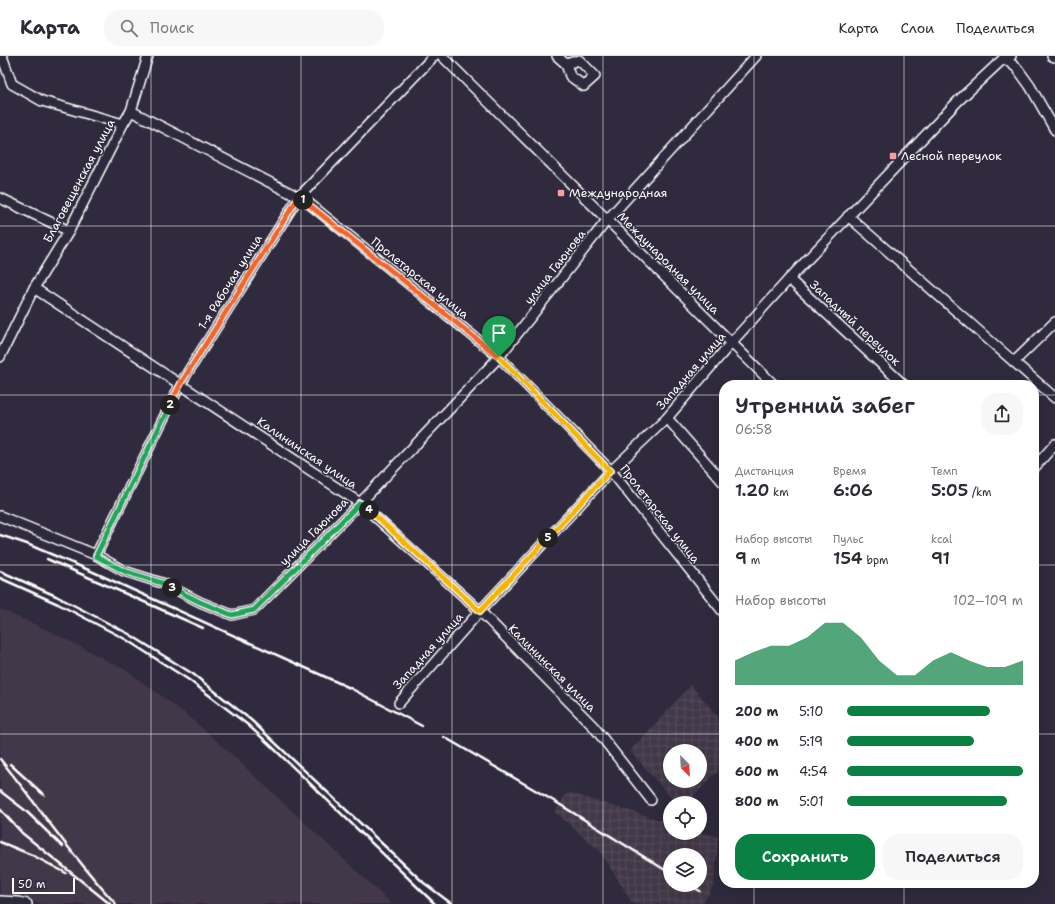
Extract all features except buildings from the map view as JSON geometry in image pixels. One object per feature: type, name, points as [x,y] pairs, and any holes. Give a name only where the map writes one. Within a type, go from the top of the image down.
[{"type":"street","points":[[2,56],[12,84],[42,101],[123,124]]},
{"type":"street","name":"Благовещенская улица","points":[[0,357],[34,288],[68,231],[131,111],[148,56]]},
{"type":"street","name":"1-я Рабочая улица","points":[[96,556],[181,383],[298,198],[434,56]]},
{"type":"street","name":"Международная улица","points":[[442,56],[769,380]]},
{"type":"street","points":[[557,56],[566,64]]},
{"type":"street","name":"улица Гаюнова","points":[[96,556],[124,571],[165,584],[200,602],[232,615],[254,610],[360,503],[499,357],[608,219],[756,56]]},
{"type":"street","points":[[1008,57],[1030,86],[1055,130]]},
{"type":"street","name":"Западная улица","points":[[399,703],[480,611],[610,471],[667,418],[731,343],[848,216],[958,101],[1008,57]]},
{"type":"street","name":"Пролетарская улица","points":[[131,111],[306,202],[499,357],[610,471],[719,607]]},
{"type":"street","points":[[0,198],[68,231]]},
{"type":"street","points":[[848,216],[1034,380]]},
{"type":"street","name":"Западный переулок","points":[[790,279],[899,380]]},
{"type":"street","name":"Калининская улица","points":[[34,288],[181,383],[360,503],[480,611],[594,727],[651,800]]},
{"type":"street","points":[[1014,362],[1055,322]]},
{"type":"street","points":[[1039,384],[1055,398]]},
{"type":"street","points":[[667,418],[719,477]]},
{"type":"street","points":[[1039,462],[1055,444]]},
{"type":"street","points":[[0,516],[96,556]]},
{"type":"street","points":[[0,901],[27,904]]},
{"type":"shaded area","points":[[0,609],[56,634],[129,672],[183,712],[216,740],[392,904],[42,904],[24,899],[0,896]]},
{"type":"shaded area","points":[[691,685],[719,718],[719,770],[707,782],[707,744],[663,744],[663,788],[702,788],[694,796],[670,796],[630,751]]},
{"type":"shaded area","points":[[567,792],[663,821],[663,840],[707,840],[707,834],[718,837],[714,885],[702,904],[633,904],[600,851],[555,812]]},
{"type":"railway","points":[[0,535],[27,544],[91,571],[350,688],[422,726]]},
{"type":"railway","points":[[47,559],[203,628]]},
{"type":"railway","points":[[0,571],[56,596],[129,634],[193,674],[251,720],[424,883],[452,904]]},
{"type":"railway","points":[[0,578],[58,604],[125,639],[189,680],[248,725],[269,744],[435,904]]},
{"type":"railway","points":[[444,737],[559,804],[663,869]]},
{"type":"railway","points":[[0,759],[71,851],[116,904]]},
{"type":"railway","points":[[10,764],[44,795]]},
{"type":"railway","points":[[0,791],[26,811],[63,847]]},
{"type":"railway","points":[[0,809],[22,833],[110,904]]},
{"type":"railway","points":[[0,842],[32,855],[66,873]]},
{"type":"place","name":"Лесной переулок","points":[[893,156]]},
{"type":"place","name":"Международная","points":[[561,193]]},
{"type":"route","points":[[298,198],[306,202],[499,357],[610,471],[480,611],[360,503],[254,610],[232,615],[200,602],[165,584],[124,571],[96,556],[181,383],[298,198]]}]
